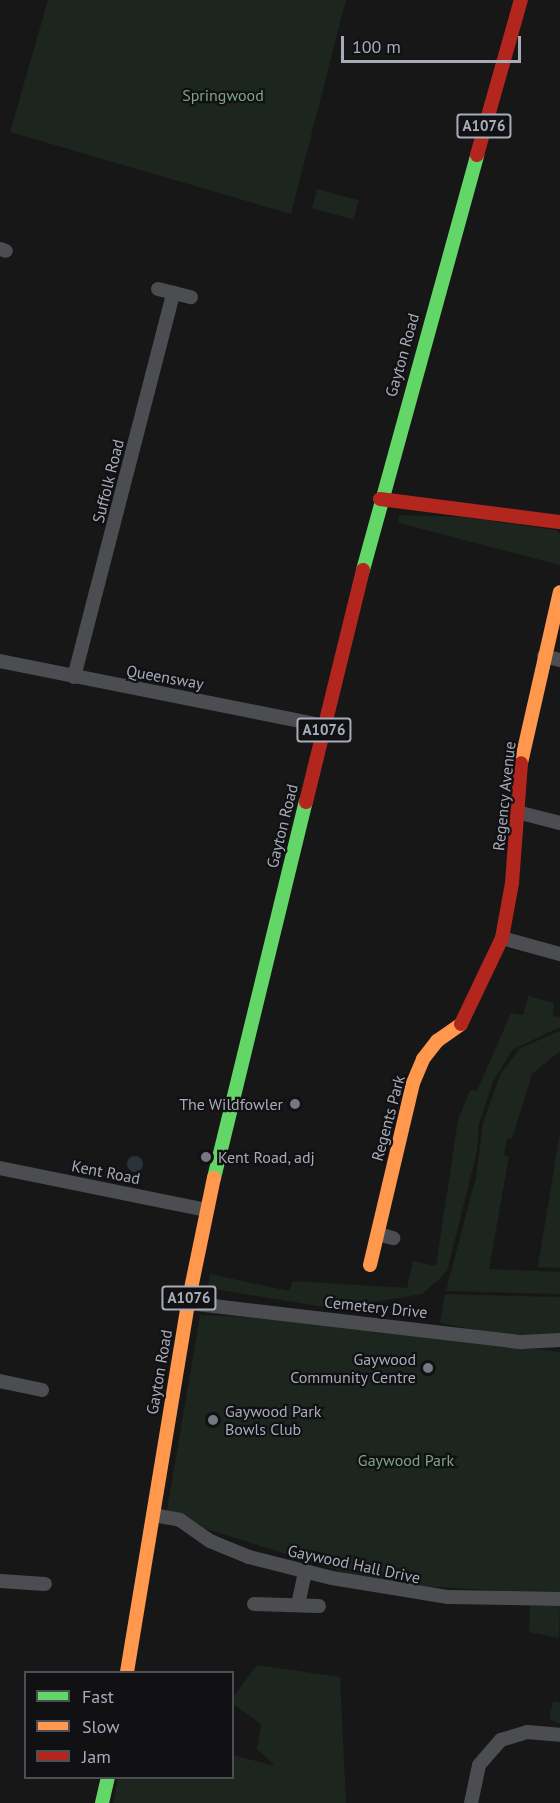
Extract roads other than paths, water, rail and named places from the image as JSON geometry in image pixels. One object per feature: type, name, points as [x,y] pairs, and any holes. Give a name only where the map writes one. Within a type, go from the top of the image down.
[{"type":"main road","name":"Gayton Road","points":[[127,1671],[188,1303],[206,1210],[380,499],[521,0]]},
{"type":"main road","points":[[380,499],[560,522]]},
{"type":"main road","name":"Regency Avenue","points":[[487,966],[502,938],[512,883],[522,756],[560,592]]},
{"type":"main road","name":"Regents Park","points":[[370,1265],[413,1083],[423,1059],[437,1041],[466,1020],[487,966]]},
{"type":"main road","points":[[102,1803],[108,1779]]},
{"type":"street","points":[[158,289],[191,297]]},
{"type":"street","name":"Suffolk Road","points":[[74,677],[173,293]]},
{"type":"street","points":[[544,656],[560,660]]},
{"type":"street","name":"Queensway","points":[[0,661],[325,726]]},
{"type":"street","points":[[517,812],[560,823]]},
{"type":"street","points":[[502,938],[560,954]]},
{"type":"street","name":"Kent Road","points":[[0,1168],[206,1210]]},
{"type":"street","points":[[378,1234],[393,1238]]},
{"type":"street","name":"Cemetery Drive","points":[[188,1303],[522,1342],[560,1340]]},
{"type":"street","points":[[0,1381],[42,1390]]},
{"type":"street","name":"Gaywood Hall Drive","points":[[153,1515],[180,1520],[230,1550],[305,1572],[416,1594],[560,1599]]},
{"type":"street","points":[[298,1605],[305,1572]]},
{"type":"street","points":[[0,1581],[45,1584]]},
{"type":"street","points":[[254,1604],[319,1606]]},
{"type":"street","points":[[471,1803],[472,1783],[479,1765],[501,1740],[527,1732],[560,1735]]},
{"type":"place","name":"The Wildfowler","points":[[295,1104]]},
{"type":"place","name":"Kent Road, adj","points":[[206,1157]]},
{"type":"place","name":"Gaywood Community Centre","points":[[428,1368]]},
{"type":"place","name":"Gaywood Park Bowls Club","points":[[213,1420]]},
{"type":"park label","name":"Springwood","points":[[223,95]]},
{"type":"park label","name":"Gaywood Park","points":[[406,1460]]}]
